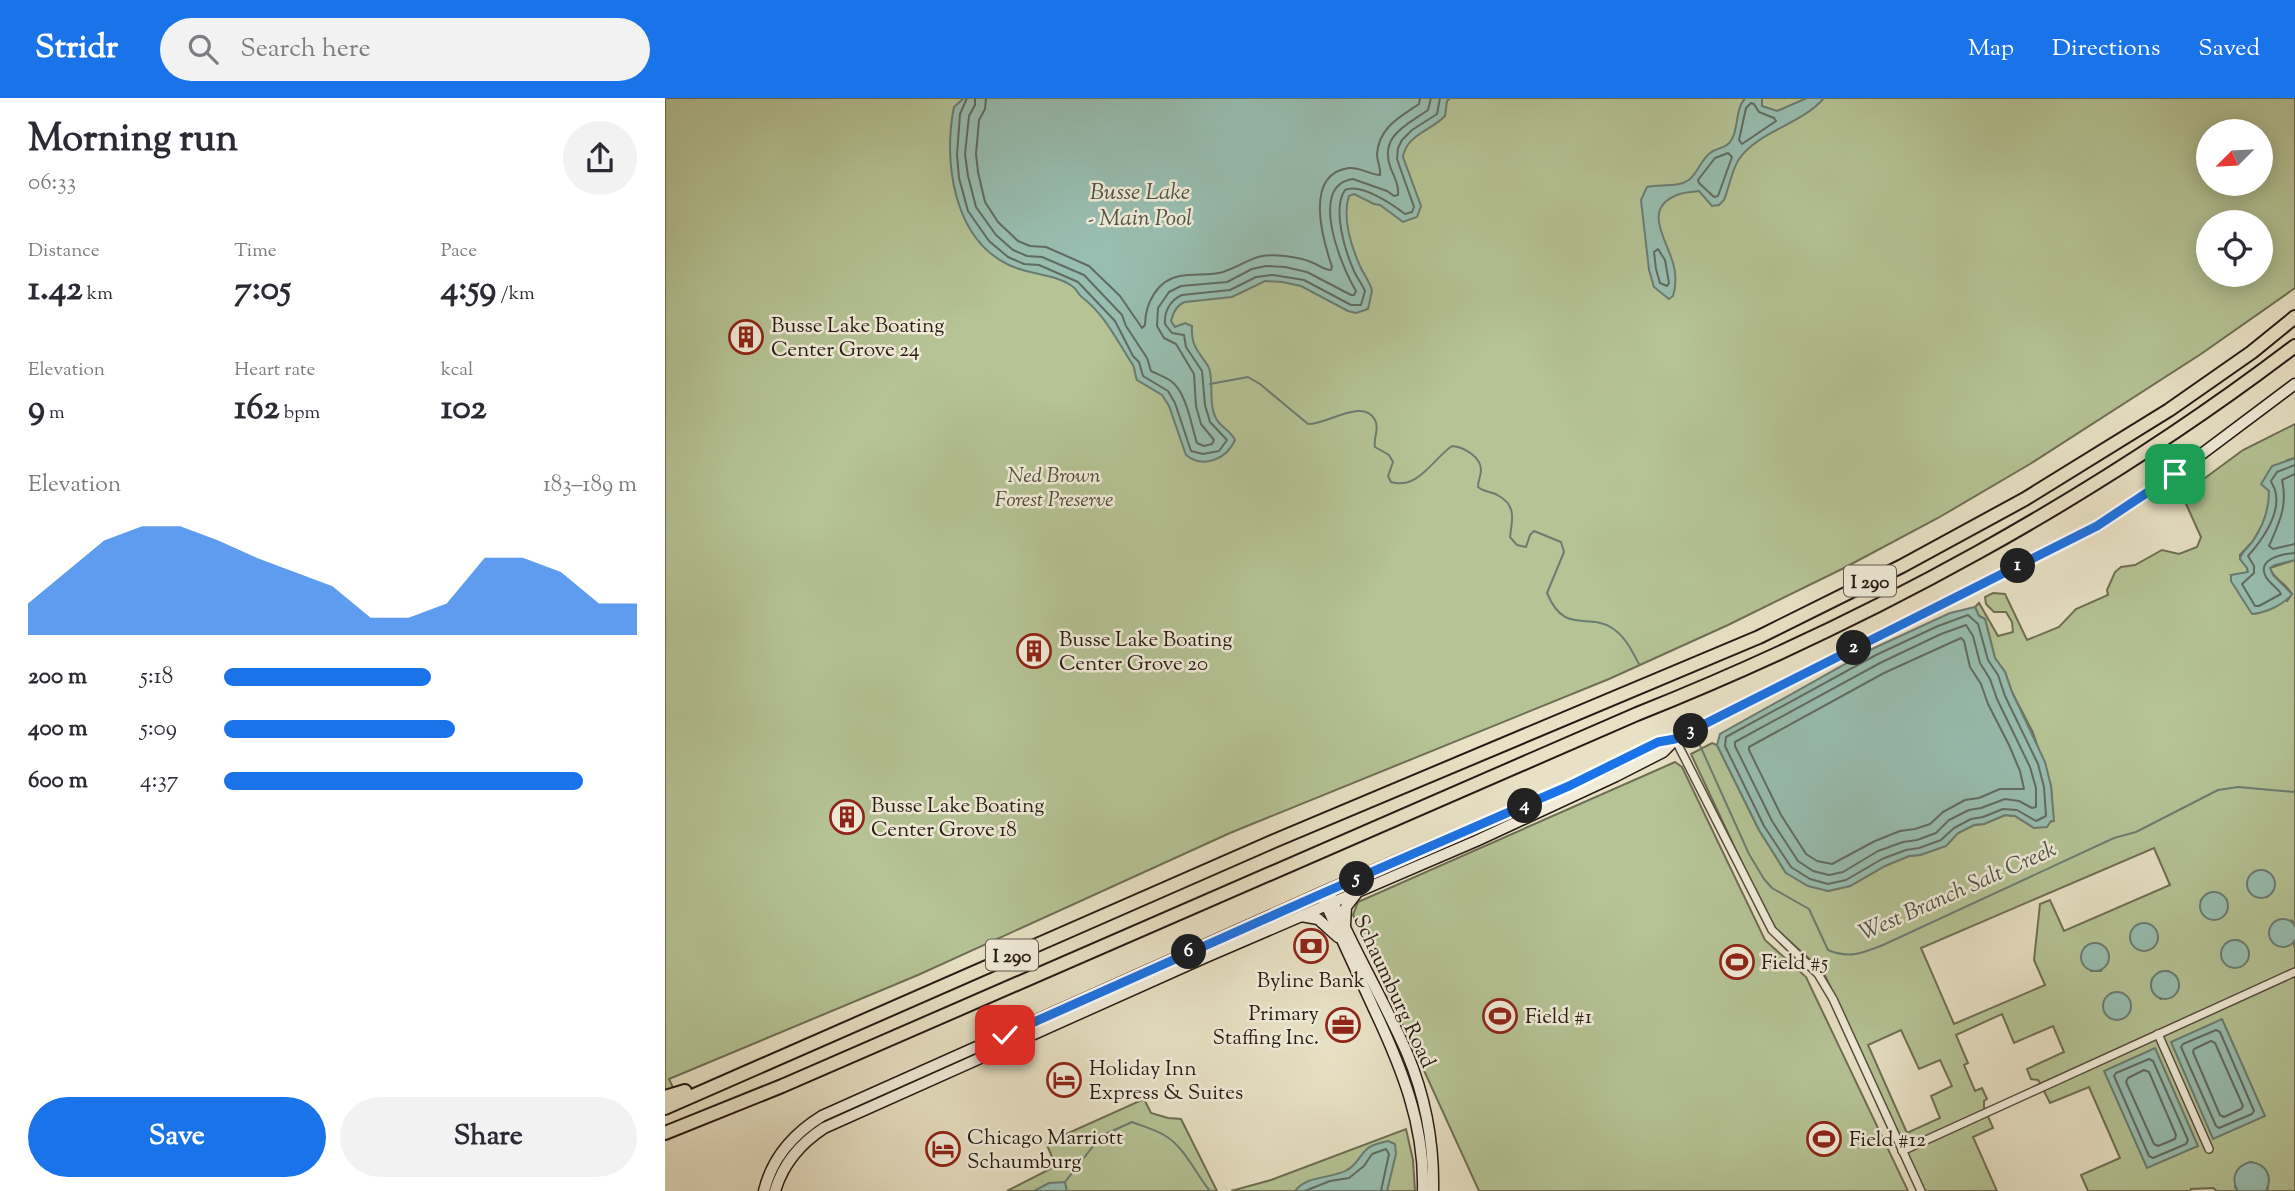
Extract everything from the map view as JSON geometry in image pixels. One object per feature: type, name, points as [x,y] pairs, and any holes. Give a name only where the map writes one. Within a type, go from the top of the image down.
[{"type":"highway","name":"I 290","points":[[665,1108],[1273,841],[1759,637],[1902,566],[2025,499],[2169,410],[2252,352],[2295,317]]},
{"type":"highway","name":"I 290","points":[[665,1133],[782,1086],[1625,719],[1702,688],[1910,590],[2032,521],[2148,450],[2295,346]]},
{"type":"highway","points":[[665,1097],[729,1079]]},
{"type":"street","points":[[764,1191],[786,1146],[796,1134],[822,1116],[1571,785],[1658,742],[1675,739],[2097,526],[2175,474],[2295,384]]},
{"type":"street","points":[[775,1191],[794,1155],[824,1128],[1476,841],[1663,752],[1675,739]]},
{"type":"street","points":[[1675,739],[1772,930],[1818,974],[1833,999],[1920,1191]]},
{"type":"street","name":"Schaumburg Road","points":[[1325,892],[1344,943],[1389,1038],[1412,1103],[1421,1144],[1423,1191]]},
{"type":"street","points":[[1345,929],[1346,907],[1357,892]]},
{"type":"street","name":"Schaumburg Road","points":[[1330,903],[1411,1064],[1431,1141],[1433,1191]]},
{"type":"street","points":[[1301,916],[1318,919],[1344,943]]},
{"type":"street","points":[[1902,1151],[2295,972]]},
{"type":"street","points":[[2158,1034],[2209,1149]]},
{"type":"green space","name":"Ned Brown Forest Preserve","points":[[665,98],[2295,98],[2295,288],[2201,354],[2030,464],[1938,518],[1728,625],[1609,679],[1230,833],[918,975],[669,1079],[676,1094],[665,1097]]},
{"type":"green space","points":[[2295,424],[2295,458],[2287,460],[2269,491],[2264,522],[2253,541],[2240,555],[2248,573],[2232,575],[2287,601],[2292,594],[2274,576],[2270,568],[2295,560],[2295,924],[2292,921],[2294,944],[2295,942],[2295,1191],[2266,1191],[2268,1188],[2262,1166],[2251,1162],[2235,1187],[2238,1191],[2217,1191],[2213,1188],[2190,1191],[2088,1191],[2081,1175],[2120,1158],[2089,1087],[2050,1103],[2038,1080],[2031,1079],[2027,1069],[2064,1052],[2053,1026],[2014,1043],[2002,1014],[1956,1035],[1968,1063],[1964,1065],[1975,1091],[1982,1088],[1987,1099],[1984,1101],[1984,1107],[1993,1128],[1973,1137],[1997,1191],[1924,1191],[1823,971],[1776,929],[1763,908],[1691,754],[1712,743],[1717,745],[1759,830],[1786,873],[1828,891],[1850,886],[1909,856],[1946,846],[1958,833],[2005,815],[2015,816],[2034,828],[2053,821],[2051,786],[2033,733],[2005,672],[1995,658],[1985,619],[1979,616],[1975,607],[1979,603],[1998,636],[2013,632],[2012,622],[2006,612],[1994,612],[1986,604],[1985,597],[1993,593],[2005,594],[2027,640],[2059,627],[2076,609],[2108,595],[2107,590],[2115,572],[2121,567],[2135,565],[2162,550],[2179,554],[2197,547],[2201,537],[2182,495],[2243,450]],"holes":[[[2154,848],[2170,885],[2064,931],[2050,900],[2040,904],[2034,960],[2045,985],[1954,1024],[1921,948]],[[2264,871],[2271,875],[2273,891],[2267,897],[2250,892],[2250,876]],[[2207,894],[2227,900],[2227,910],[2201,900]],[[2139,924],[2158,938],[2154,947],[2134,946],[2131,940],[2134,928]],[[2238,940],[2249,952],[2247,961],[2241,966],[2230,965],[2222,957],[2230,941]],[[2094,943],[2106,948],[2109,956],[2101,971],[2091,971],[2085,947]],[[2168,971],[2176,976],[2161,999],[2152,988],[2152,979]],[[1901,1030],[1919,1069],[1940,1060],[1952,1086],[1931,1096],[1940,1118],[1907,1133],[1868,1045]]]},
{"type":"green space","points":[[1675,762],[1682,767],[1765,940],[1806,977],[1908,1191],[1479,1191],[1353,915],[1358,902]]},
{"type":"green space","points":[[1144,1099],[1151,1113],[1181,1119],[1217,1191],[1007,1191],[1056,1166],[1046,1143]]},
{"type":"green space","points":[[1406,1129],[1413,1160],[1415,1191],[1231,1191],[1271,1180]]},
{"type":"water","name":"Busse Lake - Main Pool","points":[[964,98],[1451,98],[1447,101],[1445,116],[1414,138],[1405,149],[1403,157],[1421,206],[1417,217],[1403,222],[1380,205],[1354,194],[1349,196],[1347,222],[1351,241],[1372,291],[1368,309],[1356,313],[1348,311],[1301,286],[1265,281],[1232,297],[1185,302],[1175,310],[1171,321],[1175,327],[1185,323],[1192,326],[1194,344],[1210,371],[1214,414],[1235,440],[1220,457],[1200,461],[1186,455],[1169,406],[1162,395],[1137,380],[1133,365],[1111,329],[1074,287],[1007,264],[989,252],[974,236],[956,195],[950,150],[954,107]]},
{"type":"water","points":[[1745,98],[1762,98],[1762,106],[1777,111],[1807,98],[1824,98],[1804,115],[1748,149],[1739,159],[1724,200],[1719,205],[1712,206],[1699,191],[1677,195],[1661,207],[1659,223],[1673,262],[1675,276],[1673,296],[1669,299],[1654,287],[1649,270],[1641,200],[1647,187],[1686,182],[1707,156],[1730,142]]},
{"type":"water","points":[[2295,458],[2295,560],[2270,568],[2273,575],[2292,594],[2274,608],[2252,614],[2231,581],[2231,575],[2248,572],[2240,559],[2257,535],[2267,511],[2269,498],[2269,491],[2261,484],[2272,466]]},
{"type":"water","points":[[1975,607],[1979,616],[1985,619],[1995,658],[2005,672],[2045,762],[2051,786],[2054,821],[2047,827],[2034,828],[2015,816],[2005,815],[1958,833],[1946,846],[1909,856],[1850,886],[1828,891],[1808,886],[1786,873],[1759,830],[1717,745],[1720,734],[1872,649],[1950,613]]},
{"type":"water","points":[[2261,870],[2271,874],[2275,884],[2271,894],[2261,898],[2251,894],[2247,884],[2251,874]]},
{"type":"water","points":[[2214,892],[2224,896],[2228,906],[2224,916],[2214,920],[2204,916],[2200,906],[2204,896]]},
{"type":"water","points":[[2283,919],[2293,923],[2296,938],[2293,943],[2283,947],[2273,943],[2269,933],[2273,923]]},
{"type":"water","points":[[2144,923],[2154,927],[2158,937],[2154,947],[2144,951],[2134,947],[2130,937],[2134,927]]},
{"type":"water","points":[[2235,940],[2245,944],[2249,954],[2245,964],[2235,968],[2225,964],[2221,954],[2225,944]]},
{"type":"water","points":[[2095,943],[2105,947],[2109,957],[2105,967],[2095,971],[2085,967],[2081,957],[2085,947]]},
{"type":"water","points":[[2165,971],[2175,975],[2179,985],[2175,995],[2165,999],[2155,995],[2151,985],[2155,975]]},
{"type":"water","points":[[2117,992],[2127,996],[2131,1006],[2127,1016],[2117,1020],[2107,1016],[2103,1006],[2107,996]]},
{"type":"water","points":[[2222,1019],[2265,1116],[2213,1139],[2171,1042]]},
{"type":"water","points":[[2155,1048],[2198,1146],[2147,1168],[2104,1071]]},
{"type":"water","points":[[1388,1141],[1395,1144],[1396,1154],[1387,1191],[1295,1191],[1306,1182],[1347,1170],[1369,1147]]},
{"type":"water","points":[[2250,1162],[2261,1165],[2267,1172],[2269,1181],[2266,1191],[2238,1191],[2236,1173],[2241,1166]]},
{"type":"water","points":[[1065,1182],[1067,1191],[1034,1191],[1049,1183]]},
{"type":"waterway","name":"West Branch Salt Creek","points":[[1210,384],[1248,377],[1308,424],[1354,411],[1370,414],[1376,423],[1375,447],[1389,455],[1393,462],[1388,476],[1391,482],[1409,482],[1425,472],[1452,446],[1462,448],[1480,465],[1478,487],[1496,494],[1509,504],[1512,514],[1510,537],[1517,545],[1526,547],[1534,531],[1561,542],[1564,552],[1547,593],[1554,606],[1569,619],[1603,624],[1617,631],[1639,664]]},
{"type":"waterway","name":"West Branch Salt Creek","points":[[1698,741],[1749,854],[1764,879],[1772,888],[1809,909],[1828,950],[1843,954],[1862,952],[1883,945],[2114,838],[2136,832],[2218,790],[2238,787],[2295,792]]},
{"type":"waterway","points":[[1065,1182],[1101,1136],[1132,1122],[1171,1140],[1184,1153],[1210,1191]]},
{"type":"place","name":"Busse Lake Boating Center Grove 24","points":[[746,337]]},
{"type":"place","name":"Busse Lake Boating Center Grove 20","points":[[1034,651]]},
{"type":"place","name":"Busse Lake Boating Center Grove 18","points":[[847,817]]},
{"type":"place","name":"Byline Bank","points":[[1311,946]]},
{"type":"place","name":"Field #5","points":[[1737,962]]},
{"type":"place","name":"Field #1","points":[[1500,1016]]},
{"type":"place","name":"Primary Staffing Inc.","points":[[1343,1025]]},
{"type":"place","name":"Holiday Inn Express & Suites","points":[[1064,1080]]},
{"type":"place","name":"Field #12","points":[[1824,1139]]},
{"type":"place","name":"Chicago Marriott Schaumburg","points":[[943,1149]]},
{"type":"route","points":[[1005,1035],[1172,959],[1601,772],[1658,742],[1675,739],[2097,526],[2175,474]]}]
